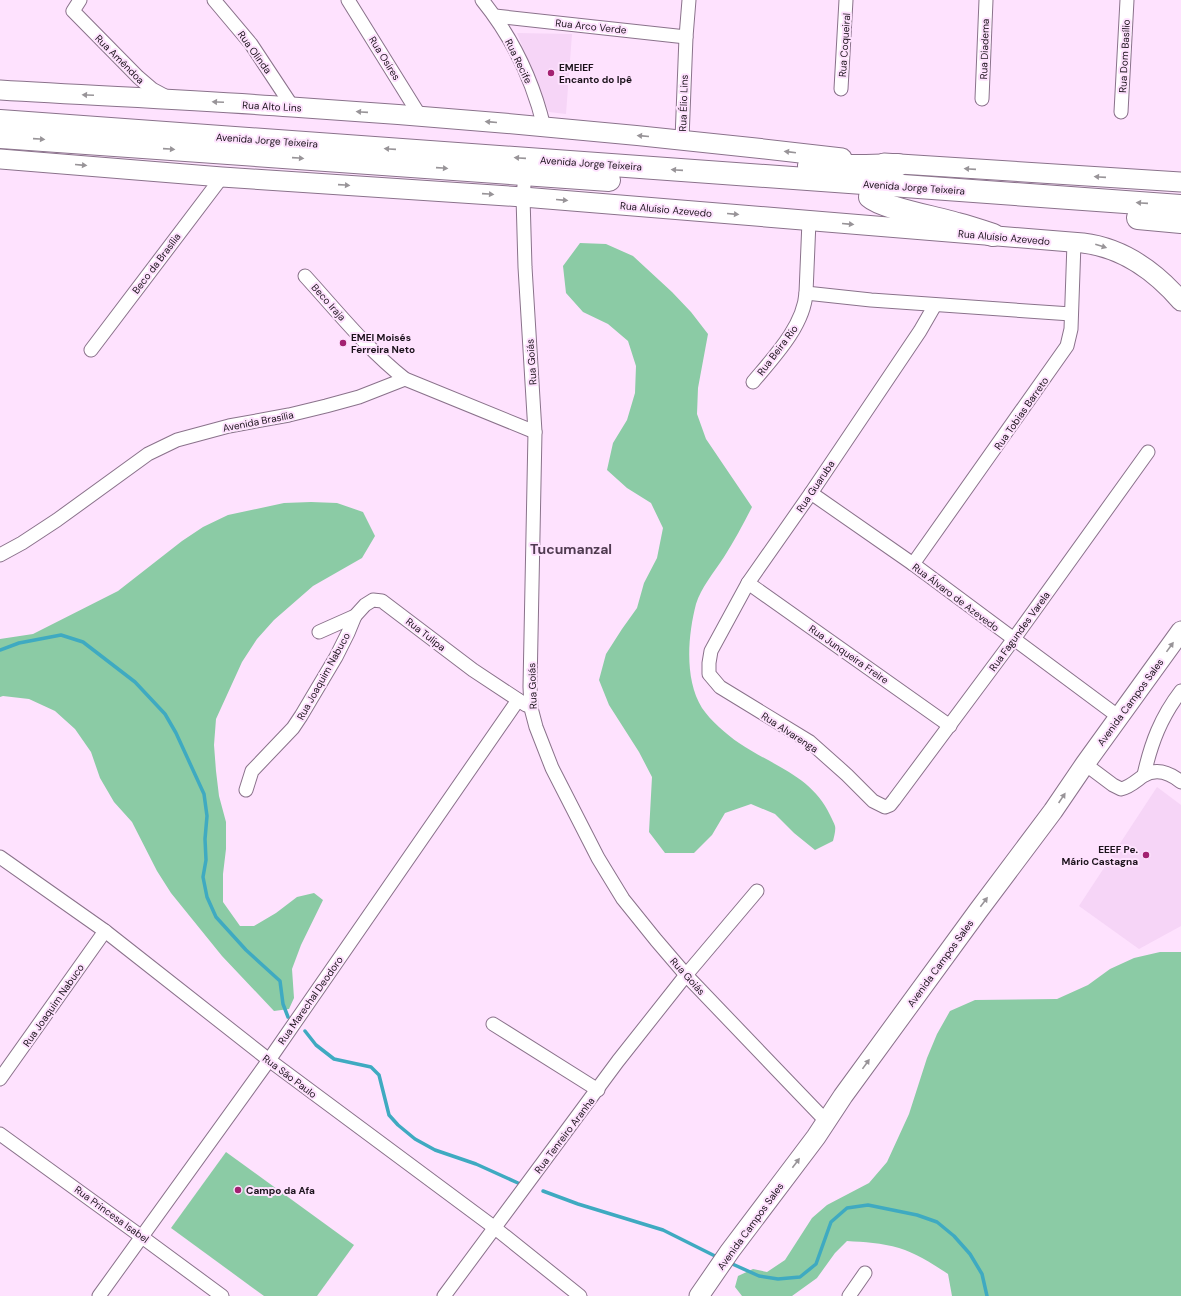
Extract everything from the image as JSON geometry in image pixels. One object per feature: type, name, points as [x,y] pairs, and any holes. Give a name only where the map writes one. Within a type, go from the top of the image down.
[{"type":"highway","name":"Avenida Jorge Teixeira","points":[[0,121],[1181,206]]},
{"type":"highway","name":"Avenida Jorge Teixeira","points":[[0,137],[870,197],[1181,222]]},
{"type":"highway","points":[[700,171],[725,165],[843,167],[898,165]]},
{"type":"highway","points":[[870,197],[890,206],[959,224],[992,235]]},
{"type":"main road","name":"Rua Alto Lins","points":[[0,90],[292,106],[544,127]]},
{"type":"main road","name":"Rua Élio Lins","points":[[544,127],[682,139]]},
{"type":"main road","points":[[682,139],[898,165],[1181,182]]},
{"type":"main road","name":"Rua Aluísio Azevedo","points":[[0,159],[222,177],[523,197],[1095,244],[1114,250],[1153,273],[1169,287],[1181,301]]},
{"type":"main road","name":"Avenida Campos Sales","points":[[699,1296],[730,1251],[973,918],[1053,811],[1181,631]]},
{"type":"street","name":"Rua Olinda","points":[[214,0],[251,44],[292,106]]},
{"type":"street","name":"Rua Osires","points":[[348,0],[420,116]]},
{"type":"street","name":"Rua Recife","points":[[482,0],[495,16],[507,35],[525,70],[534,91],[544,127]]},
{"type":"street","name":"Rua Élio Lins","points":[[682,139],[689,0]]},
{"type":"street","name":"Rua Coqueiral","points":[[841,89],[846,0]]},
{"type":"street","name":"Rua Diadema","points":[[982,99],[986,0]]},
{"type":"street","name":"Rua Dom Basílio","points":[[1121,112],[1127,0]]},
{"type":"street","name":"Rua Amêndoa","points":[[76,6],[142,81],[172,100]]},
{"type":"street","name":"Rua Arco Verde","points":[[495,16],[686,37]]},
{"type":"street","name":"Rua Goiás","points":[[525,174],[523,197],[525,267],[535,432],[530,687],[531,708],[536,728],[552,768],[598,858],[623,899],[686,975],[826,1121]]},
{"type":"street","name":"Beco da Brasília","points":[[91,350],[222,177]]},
{"type":"street","points":[[809,220],[806,293],[870,300],[1071,314]]},
{"type":"street","name":"Rua Tobias Barreto","points":[[913,564],[1067,346],[1070,329],[1074,242]]},
{"type":"street","name":"Beco Iraja","points":[[306,276],[366,344],[405,379]]},
{"type":"street","name":"Rua Beira Rio","points":[[753,382],[795,329],[806,303],[806,293]]},
{"type":"street","name":"Rua Guaruba","points":[[709,674],[711,650],[748,583],[811,493],[936,305]]},
{"type":"street","points":[[405,379],[535,432]]},
{"type":"street","name":"Avenida Brasília","points":[[0,555],[58,520],[148,454],[177,440],[229,426],[289,415],[326,406],[359,397],[405,379]]},
{"type":"street","name":"Rua Fagundes Varela","points":[[888,806],[950,726],[1148,452]]},
{"type":"street","name":"Rua Álvaro de Azevedo","points":[[811,493],[913,564],[1013,640],[1119,717]]},
{"type":"street","name":"Rua Junqueira Freire","points":[[748,583],[950,726]]},
{"type":"street","name":"Rua Tulipa","points":[[319,632],[355,616],[369,602],[377,600],[382,601],[473,670],[531,708]]},
{"type":"street","name":"Rua Joaquim Nabuco","points":[[246,790],[252,771],[290,732],[301,716],[338,651],[355,616]]},
{"type":"street","name":"Rua Alvarenga","points":[[709,674],[716,684],[723,690],[810,742],[847,775],[873,801],[882,806],[888,806]]},
{"type":"street","points":[[1144,775],[1154,739],[1167,710],[1181,690]]},
{"type":"street","name":"Rua Marechal Deodoro","points":[[99,1296],[268,1060],[518,700]]},
{"type":"street","points":[[1085,764],[1113,785],[1121,789],[1129,786],[1144,775],[1160,771],[1181,782]]},
{"type":"street","name":"Rua São Paulo","points":[[0,857],[105,932],[268,1060],[494,1228],[580,1296]]},
{"type":"street","name":"Rua Tenreiro Aranha","points":[[444,1296],[618,1061],[686,975],[757,891]]},
{"type":"street","name":"Rua Joaquim Nabuco","points":[[0,1079],[105,932]]},
{"type":"street","points":[[493,1024],[598,1090]]},
{"type":"street","name":"Rua Princesa Isabel","points":[[0,1134],[142,1236],[222,1296]]},
{"type":"street","points":[[849,1296],[865,1273]]},
{"type":"shaded area","name":"EMEIEF Encanto do Ipê","points":[[517,33],[572,34],[566,114],[549,112]]},
{"type":"shaded area","name":"EEEF Pe. Mário Castagna","points":[[1157,787],[1181,805],[1181,926],[1139,949],[1079,906]]},
{"type":"green space","points":[[580,243],[606,244],[633,256],[672,292],[691,312],[708,334],[698,388],[697,414],[706,439],[752,507],[728,551],[704,586],[698,598],[691,629],[689,657],[692,684],[702,708],[719,727],[739,743],[802,781],[822,802],[830,815],[835,831],[833,841],[815,850],[794,833],[775,814],[751,804],[725,813],[712,835],[694,853],[665,853],[649,832],[652,777],[639,752],[609,705],[599,680],[606,654],[637,608],[644,583],[657,558],[663,528],[651,503],[627,488],[607,470],[613,443],[627,420],[635,393],[636,366],[628,341],[608,324],[583,312],[566,293],[563,266]]},
{"type":"green space","points":[[284,503],[337,503],[363,512],[375,536],[362,558],[313,586],[274,620],[257,639],[242,662],[216,719],[214,745],[219,796],[226,822],[223,902],[240,926],[254,926],[276,913],[297,897],[314,893],[323,900],[301,945],[292,969],[294,998],[289,1009],[274,1011],[222,956],[171,893],[157,871],[132,822],[114,802],[100,778],[91,752],[75,729],[55,711],[29,699],[3,696],[0,697],[0,639],[33,634],[118,591],[182,541],[203,527],[228,515]]},
{"type":"green space","points":[[1160,952],[1181,952],[1181,1296],[952,1296],[948,1274],[918,1256],[905,1250],[886,1245],[847,1241],[835,1253],[817,1278],[792,1296],[742,1296],[735,1287],[738,1276],[753,1269],[767,1272],[785,1260],[812,1218],[827,1205],[869,1183],[887,1162],[909,1114],[927,1058],[937,1034],[950,1011],[975,1000],[1057,999],[1088,985],[1110,969],[1134,958]]},
{"type":"green space","name":"Campo da Afa","points":[[226,1152],[354,1245],[317,1296],[264,1296],[171,1228]]},
{"type":"waterway","points":[[0,650],[19,643],[61,635],[83,642],[135,682],[165,714],[176,733],[204,794],[207,816],[205,839],[206,860],[203,877],[207,897],[216,917],[246,950],[280,981],[283,1004],[288,1017]]},
{"type":"waterway","points":[[305,1031],[316,1045],[334,1059],[371,1067],[379,1075],[389,1115],[398,1125],[415,1139],[435,1150],[476,1164],[518,1183]]},
{"type":"waterway","points":[[543,1191],[578,1204],[663,1230],[719,1258]]},
{"type":"waterway","points":[[728,1262],[759,1276],[778,1279],[800,1277],[816,1264],[831,1222],[847,1208],[868,1205],[917,1215],[937,1222],[954,1236],[970,1254],[982,1274],[987,1296]]},
{"type":"place","name":"EMEIEF Encanto do Ipê","points":[[551,73]]},
{"type":"place","name":"EMEI Moisés Ferreira Neto","points":[[343,343]]},
{"type":"place","name":"EEEF Pe. Mário Castagna","points":[[1146,855]]},
{"type":"place","name":"Campo da Afa","points":[[238,1190]]},
{"type":"district","name":"Tucumanzal","points":[[571,549]]}]
